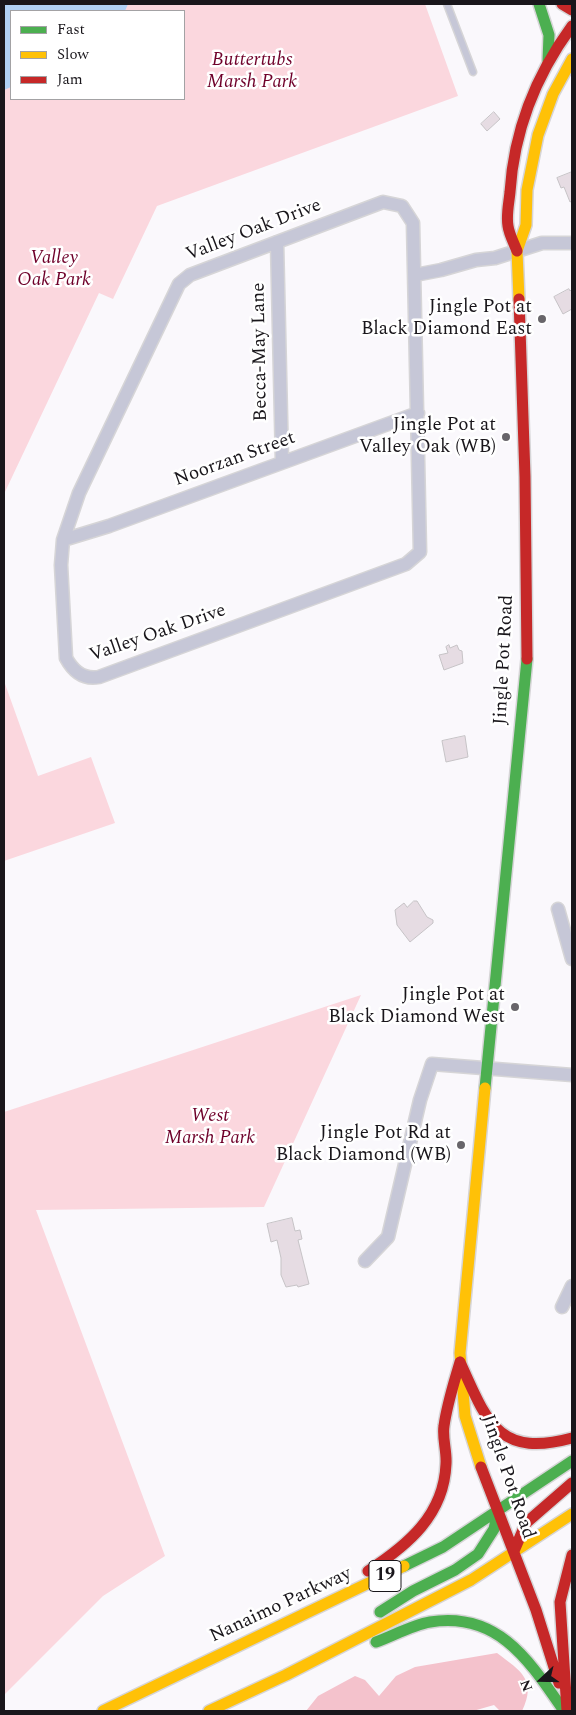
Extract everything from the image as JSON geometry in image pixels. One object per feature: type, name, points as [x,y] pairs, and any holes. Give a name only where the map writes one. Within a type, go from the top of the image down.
[{"type":"main road","points":[[539,4],[548,35],[548,64]]},
{"type":"main road","points":[[562,4],[572,10]]},
{"type":"main road","name":"Jingle Pot Road","points":[[566,1711],[547,1642],[475,1452],[465,1416],[460,1362],[527,656],[525,477],[517,251],[508,225],[509,192],[514,156],[524,119],[548,64],[572,26]]},
{"type":"main road","name":"Jingle Pot Road","points":[[517,251],[526,224],[527,190],[538,135],[547,107],[572,59]]},
{"type":"main road","points":[[460,1362],[486,1418],[506,1436],[518,1442],[542,1445],[572,1438]]},
{"type":"main road","points":[[266,1632],[391,1556],[414,1538],[430,1519],[442,1491],[446,1466],[444,1426],[460,1362]]},
{"type":"main road","name":"Nanaimo Parkway","points":[[103,1711],[443,1547],[572,1461]]},
{"type":"main road","points":[[514,1551],[526,1523],[572,1483]]},
{"type":"main road","points":[[286,1675],[413,1591],[469,1562],[482,1551],[492,1537],[498,1511]]},
{"type":"main road","name":"19","points":[[209,1711],[286,1675],[471,1580],[572,1514]]},
{"type":"main road","points":[[566,1711],[560,1602],[572,1555]]},
{"type":"main road","points":[[286,1675],[429,1622],[465,1621],[496,1633],[528,1659],[566,1711]]},
{"type":"street","name":"Valley Oak Drive","points":[[383,202],[402,206],[413,223],[415,275],[420,552],[412,561],[99,677],[79,674],[71,668],[66,658],[61,565],[63,540],[79,493],[179,284],[190,275],[383,202]]},
{"type":"street","name":"Becca-May Lane","points":[[277,242],[282,462]]},
{"type":"street","points":[[415,275],[476,260],[495,258],[542,244],[572,243]]},
{"type":"street","name":"Noorzan Street","points":[[63,540],[110,526],[418,413]]},
{"type":"street","points":[[558,908],[572,959]]},
{"type":"street","points":[[365,1261],[388,1237],[418,1109],[432,1064],[572,1075]]},
{"type":"street","points":[[562,1307],[572,1286]]},
{"type":"lane","points":[[448,4],[473,72]]},
{"type":"green space","name":"Buttertubs Marsh Park","points":[[4,4],[425,4],[458,96],[157,206],[113,299],[99,293],[4,494]]},
{"type":"green space","points":[[4,681],[38,776],[91,757],[115,823],[4,861]]},
{"type":"green space","name":"West Marsh Park","points":[[361,995],[264,1207],[36,1210],[165,1556],[103,1596],[4,1695],[4,1112]]},
{"type":"shaded area","points":[[497,1653],[513,1665],[524,1677],[528,1691],[522,1711],[500,1711],[494,1705],[473,1711],[306,1711],[318,1696],[355,1676],[365,1680],[379,1696],[396,1676],[415,1667]]},
{"type":"water","points":[[4,4],[128,4],[125,10],[10,10],[10,87],[4,90]]},
{"type":"building","points":[[494,112],[500,119],[487,131],[481,124]]},
{"type":"building","points":[[572,172],[572,201],[570,202],[564,187],[561,188],[557,178]]},
{"type":"building","points":[[569,289],[570,291],[572,289],[572,309],[563,314],[554,297]]},
{"type":"building","points":[[449,645],[450,648],[457,645],[459,650],[462,651],[463,663],[444,670],[439,655],[448,653],[446,647]]},
{"type":"building","points":[[465,736],[468,757],[446,762],[442,741]]},
{"type":"building","points":[[414,901],[417,901],[427,917],[433,920],[433,923],[410,942],[397,925],[395,910],[404,903],[407,907]]},
{"type":"building","points":[[292,1218],[295,1231],[300,1230],[302,1239],[298,1240],[309,1284],[298,1287],[297,1285],[286,1287],[281,1275],[281,1258],[277,1240],[271,1242],[267,1224]]},
{"type":"traffic: fast","points":[[539,4],[549,35],[548,61]]},
{"type":"traffic: fast","points":[[485,1088],[527,659]]},
{"type":"traffic: fast","points":[[404,1566],[443,1547],[572,1461]]},
{"type":"traffic: fast","points":[[380,1612],[413,1591],[455,1570],[478,1554],[494,1529],[498,1511]]},
{"type":"traffic: fast","points":[[376,1642],[423,1623],[454,1621],[475,1624],[494,1632],[525,1658],[564,1711]]},
{"type":"traffic: slow","points":[[519,299],[517,251],[526,225],[527,190],[538,135],[553,94],[572,59]]},
{"type":"traffic: slow","points":[[481,1467],[465,1416],[460,1353],[485,1088]]},
{"type":"traffic: slow","points":[[209,1711],[286,1675],[471,1580],[572,1514]]},
{"type":"traffic: slow","points":[[103,1711],[404,1566]]},
{"type":"traffic: jam","points":[[562,4],[572,10]]},
{"type":"traffic: jam","points":[[517,251],[509,232],[507,218],[516,147],[529,104],[538,84],[559,45],[572,26]]},
{"type":"traffic: jam","points":[[519,299],[525,477],[527,659]]},
{"type":"traffic: jam","points":[[460,1362],[478,1402],[488,1418],[498,1430],[511,1439],[527,1443],[547,1443],[572,1438]]},
{"type":"traffic: jam","points":[[368,1571],[410,1539],[421,1527],[439,1499],[444,1482],[446,1464],[444,1426],[460,1362]]},
{"type":"traffic: jam","points":[[481,1467],[536,1610],[559,1683]]},
{"type":"traffic: jam","points":[[514,1551],[526,1523],[572,1483]]},
{"type":"traffic: jam","points":[[567,1711],[560,1602],[572,1555]]},
{"type":"place","name":"Jingle Pot at Black Diamond East","points":[[542,319]]},
{"type":"place","name":"Jingle Pot at Valley Oak (WB)","points":[[506,437]]},
{"type":"place","name":"Jingle Pot at Black Diamond West","points":[[515,1007]]},
{"type":"place","name":"Jingle Pot Rd at Black Diamond (WB)","points":[[461,1145]]},
{"type":"park label","name":"Valley Oak Park","points":[[54,270]]}]
